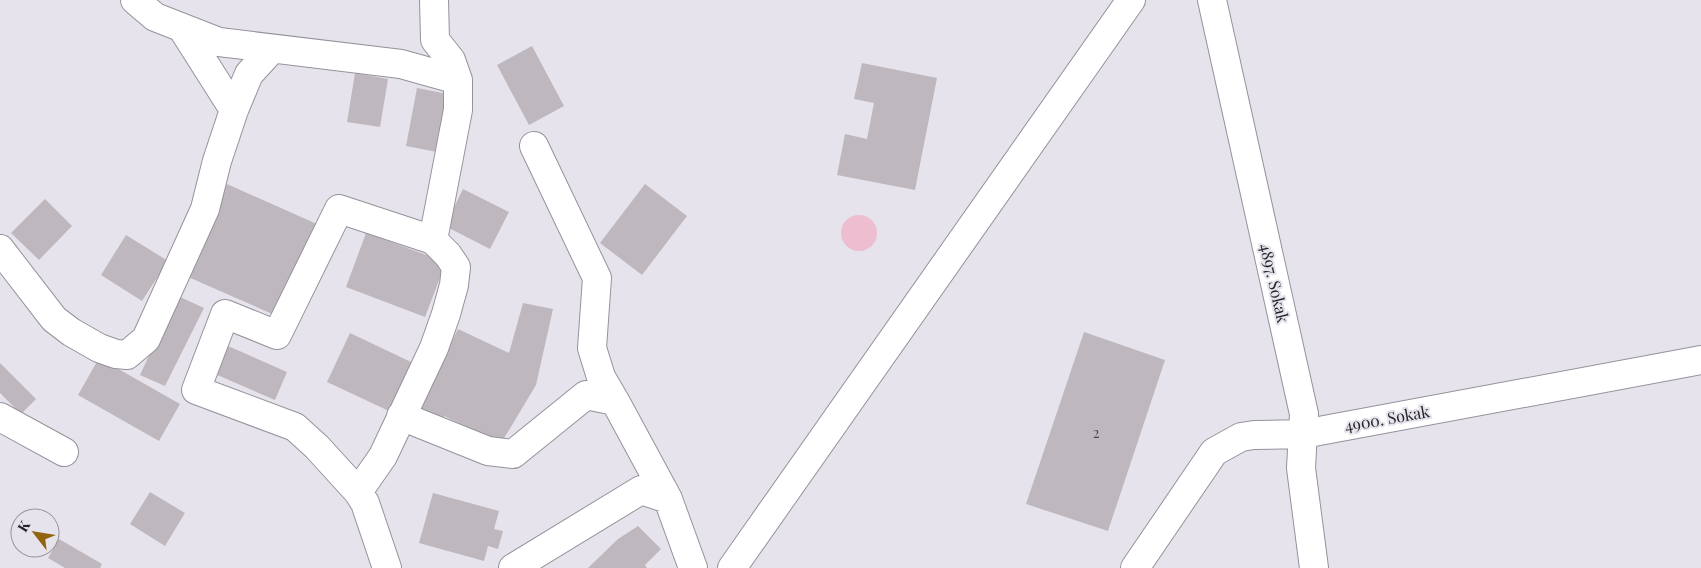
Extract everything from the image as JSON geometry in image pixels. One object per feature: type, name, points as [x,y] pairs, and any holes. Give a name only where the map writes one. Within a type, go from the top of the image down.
[{"type":"street","points":[[136,0],[155,17],[218,42],[401,64],[458,80]]},
{"type":"street","points":[[433,240],[458,110],[458,80],[451,60],[435,40],[434,0]]},
{"type":"street","points":[[732,568],[1131,0]]},
{"type":"street","name":"4897. Sokak","points":[[1212,0],[1304,414],[1301,468],[1314,568]]},
{"type":"street","points":[[182,28],[234,110]]},
{"type":"street","points":[[0,249],[54,319],[71,332],[99,348],[116,354],[127,355],[146,340],[205,209],[217,161],[234,110],[249,74],[272,48]]},
{"type":"street","points":[[534,146],[597,278],[592,348],[601,377],[668,499],[692,568]]},
{"type":"street","points":[[358,492],[382,456],[434,348],[454,285],[456,267],[448,255],[433,240],[339,209],[277,335],[225,314],[196,390],[295,426],[358,492],[365,503],[387,568]]},
{"type":"street","name":"4900. Sokak","points":[[1135,568],[1214,452],[1241,437],[1303,434],[1701,360]]},
{"type":"street","points":[[401,416],[488,450],[513,454],[586,395],[615,401]]},
{"type":"street","points":[[0,417],[64,452]]},
{"type":"street","points":[[513,568],[641,490],[668,499]]},
{"type":"shaded area","points":[[859,215],[866,216],[872,220],[876,226],[876,240],[872,246],[866,250],[859,251],[852,250],[846,246],[842,240],[841,233],[842,226],[846,220],[852,216]]},
{"type":"building","points":[[532,46],[564,106],[529,125],[497,65]]},
{"type":"building","points":[[862,63],[937,78],[915,190],[837,175],[845,134],[867,139],[874,103],[854,99]]},
{"type":"building","points":[[355,73],[388,79],[380,127],[347,122]]},
{"type":"building","points":[[417,88],[448,94],[437,152],[406,146]]},
{"type":"building","points":[[227,184],[319,225],[279,317],[186,276]]},
{"type":"building","points":[[645,184],[687,216],[642,275],[600,243]]},
{"type":"building","points":[[463,189],[509,212],[490,249],[445,226]]},
{"type":"building","points":[[45,199],[72,226],[39,260],[11,233]]},
{"type":"building","points":[[366,233],[446,262],[425,317],[346,287]]},
{"type":"building","points":[[126,235],[168,261],[142,301],[101,275]]},
{"type":"building","points":[[180,297],[204,308],[165,386],[140,375],[162,327]]},
{"type":"building","points":[[523,303],[553,309],[536,385],[500,445],[444,416],[441,421],[417,410],[458,329],[509,353]]},
{"type":"building","points":[[1084,332],[1165,360],[1108,531],[1026,504]]},
{"type":"building","points":[[350,333],[411,362],[389,411],[327,382]]},
{"type":"building","points":[[228,346],[287,372],[275,400],[215,374]]},
{"type":"building","points":[[99,358],[180,404],[159,441],[78,395]]},
{"type":"building","points":[[0,363],[36,399],[21,414],[0,393]]},
{"type":"building","points":[[150,492],[185,513],[165,546],[130,524]]},
{"type":"building","points":[[433,493],[499,511],[494,529],[503,531],[498,549],[488,546],[484,561],[419,543]]},
{"type":"building","points":[[638,526],[661,549],[645,565],[647,568],[588,568],[618,539]]},
{"type":"building","points":[[60,540],[102,564],[100,568],[65,568],[48,558],[60,558]]}]
